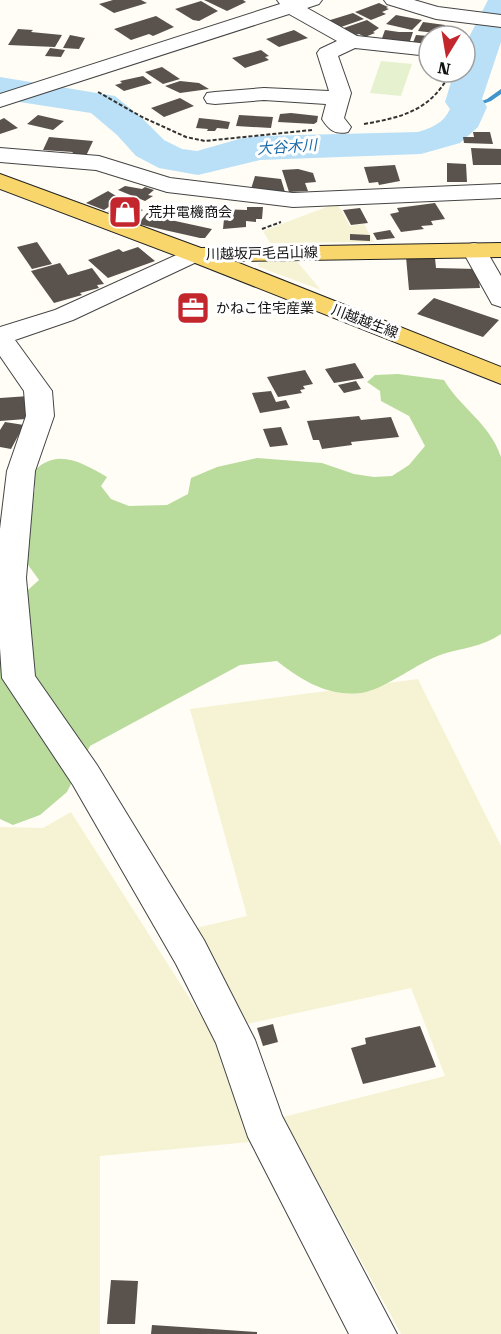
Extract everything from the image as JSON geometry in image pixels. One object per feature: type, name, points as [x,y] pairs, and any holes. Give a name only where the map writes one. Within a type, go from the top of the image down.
[{"type":"main road","name":"川越坂戸毛呂山線","points":[[0,181],[194,254],[501,250]]},
{"type":"main road","name":"川越越生線","points":[[194,254],[501,376]]},
{"type":"street","points":[[0,101],[289,3],[312,0]]},
{"type":"street","points":[[394,0],[468,24],[501,21]]},
{"type":"street","points":[[289,3],[352,42],[417,49]]},
{"type":"street","points":[[340,127],[333,119],[340,93],[327,53],[352,42]]},
{"type":"street","points":[[215,98],[264,94],[339,98]]},
{"type":"street","points":[[0,155],[99,163],[167,185],[293,200],[501,191]]},
{"type":"street","points":[[474,250],[501,299]]},
{"type":"street","points":[[194,254],[64,315],[0,337],[38,392],[40,416],[21,471],[10,578],[18,678],[85,775],[190,951],[235,1040],[263,1123],[375,1334]]},
{"type":"shaded area","points":[[337,203],[350,226],[364,224],[374,242],[270,243],[263,231]]},
{"type":"shaded area","points":[[295,259],[321,290],[259,267],[258,264],[264,260]]},
{"type":"shaded area","points":[[418,679],[501,846],[501,1334],[401,1334],[283,1117],[445,1076],[411,988],[247,1024],[196,928],[247,916],[190,709]]},
{"type":"shaded area","points":[[71,812],[213,1035],[250,1142],[100,1156],[100,1334],[0,1334],[0,827],[43,828]]},
{"type":"green space","points":[[381,61],[412,64],[401,96],[370,93]]},
{"type":"green space","points":[[398,374],[444,380],[490,434],[501,457],[501,634],[479,645],[440,655],[366,692],[329,691],[307,681],[277,661],[240,665],[90,746],[67,792],[40,815],[13,825],[0,819],[0,592],[20,597],[39,580],[23,558],[35,488],[30,476],[48,461],[67,459],[77,462],[107,477],[101,486],[111,499],[129,506],[167,505],[188,494],[191,478],[217,467],[257,458],[322,463],[354,474],[374,477],[392,476],[409,465],[425,446],[409,416],[381,401],[380,391],[367,382],[375,375]]},
{"type":"building","points":[[113,0],[141,0],[147,3],[114,13],[99,4]]},
{"type":"building","points":[[204,0],[243,0],[246,2],[227,11]]},
{"type":"building","points":[[201,1],[218,11],[199,21],[175,9]]},
{"type":"building","points":[[379,3],[389,9],[382,12],[386,14],[371,20],[355,12]]},
{"type":"building","points":[[353,13],[364,19],[341,27],[327,21]]},
{"type":"building","points":[[396,15],[422,20],[412,30],[386,24]]},
{"type":"building","points":[[156,16],[174,27],[153,36],[149,34],[131,40],[114,29]]},
{"type":"building","points":[[367,20],[379,28],[373,32],[375,33],[365,37],[359,34],[350,37],[338,30]]},
{"type":"building","points":[[18,29],[62,35],[55,47],[8,45]]},
{"type":"building","points":[[294,30],[308,38],[279,47],[266,39]]},
{"type":"building","points":[[385,30],[413,32],[409,44],[381,41]]},
{"type":"building","points":[[70,35],[85,38],[79,49],[63,48]]},
{"type":"building","points":[[416,35],[417,35],[417,46],[412,45]]},
{"type":"building","points":[[50,48],[65,50],[61,57],[45,56]]},
{"type":"building","points":[[261,50],[269,56],[265,57],[269,60],[245,68],[232,58]]},
{"type":"building","points":[[162,67],[180,79],[163,84],[145,72]]},
{"type":"building","points":[[143,76],[152,83],[124,91],[115,85],[122,83],[120,81]]},
{"type":"building","points":[[180,81],[199,83],[209,89],[180,93],[165,86]]},
{"type":"building","points":[[180,98],[194,106],[164,117],[151,108]]},
{"type":"building","points":[[280,114],[318,116],[317,122],[314,124],[278,122]]},
{"type":"building","points":[[38,115],[64,121],[53,130],[27,124]]},
{"type":"building","points":[[239,115],[273,117],[271,128],[236,126]]},
{"type":"building","points":[[4,118],[18,128],[0,134],[0,120]]},
{"type":"building","points":[[199,118],[230,122],[228,129],[217,128],[215,131],[207,131],[208,129],[196,128]]},
{"type":"building","points":[[473,132],[490,132],[493,144],[464,143],[463,137],[474,137]]},
{"type":"building","points":[[49,137],[93,141],[86,156],[71,155],[73,152],[43,150]]},
{"type":"building","points":[[471,148],[501,149],[501,165],[473,165]]},
{"type":"building","points":[[447,163],[466,164],[467,182],[447,182]]},
{"type":"building","points":[[395,165],[400,181],[379,185],[378,182],[369,183],[364,167]]},
{"type":"building","points":[[298,169],[313,173],[316,182],[305,183],[308,191],[289,192],[282,170]]},
{"type":"building","points":[[255,176],[281,179],[285,192],[251,189]]},
{"type":"building","points":[[125,186],[154,190],[148,195],[153,196],[145,201],[118,190]]},
{"type":"building","points":[[108,191],[121,199],[104,210],[86,203]]},
{"type":"building","points":[[125,200],[141,206],[138,208],[143,210],[130,219],[108,212]]},
{"type":"building","points":[[435,203],[445,219],[431,221],[433,225],[421,226],[424,229],[401,232],[390,214],[399,212],[397,208]]},
{"type":"building","points":[[247,207],[263,207],[262,219],[256,219],[256,222],[246,221],[246,227],[223,229],[224,219],[210,219],[211,212],[218,212],[218,209],[247,210]]},
{"type":"building","points":[[360,208],[368,223],[351,225],[343,210]]},
{"type":"building","points":[[147,213],[212,229],[205,238],[200,238],[138,224]]},
{"type":"building","points":[[390,230],[395,238],[377,240],[373,233]]},
{"type":"building","points":[[350,234],[370,235],[370,241],[350,240]]},
{"type":"building","points":[[37,242],[52,264],[32,269],[17,247]]},
{"type":"building","points":[[138,247],[155,261],[108,278],[88,260],[119,249],[123,252]]},
{"type":"building","points":[[406,257],[435,258],[436,268],[477,269],[480,288],[409,290]]},
{"type":"building","points":[[60,263],[68,275],[92,268],[104,284],[97,285],[99,288],[80,293],[82,295],[54,303],[31,271]]},
{"type":"building","points":[[434,298],[499,320],[483,337],[417,314]]},
{"type":"building","points":[[355,363],[364,378],[334,383],[325,369]]},
{"type":"building","points":[[305,370],[313,384],[303,386],[305,389],[300,390],[302,393],[278,397],[267,377]]},
{"type":"building","points":[[356,381],[361,389],[344,393],[338,385]]},
{"type":"building","points":[[271,391],[276,402],[286,400],[290,408],[260,413],[252,393]]},
{"type":"building","points":[[29,396],[26,419],[0,421],[0,398]]},
{"type":"building","points":[[359,416],[361,420],[391,417],[399,437],[351,442],[352,445],[322,449],[319,440],[313,440],[307,421]]},
{"type":"building","points":[[5,422],[24,425],[11,449],[0,447],[0,430]]},
{"type":"building","points":[[281,427],[288,445],[270,447],[263,429]]},
{"type":"building","points":[[273,1024],[278,1042],[263,1046],[257,1028]]},
{"type":"building","points":[[420,1026],[436,1067],[363,1084],[351,1048],[366,1044],[365,1038]]},
{"type":"building","points":[[111,1280],[138,1281],[135,1324],[107,1324]]},
{"type":"building","points":[[152,1325],[257,1332],[257,1334],[151,1334]]},
{"type":"waterway","name":"大谷木川","points":[[0,88],[102,104],[130,127],[150,148],[173,160],[198,163],[239,151],[260,148],[421,143],[447,135],[465,119],[469,107],[463,102],[477,56],[501,6]]},
{"type":"waterway","points":[[469,107],[489,100],[501,91]]},
{"type":"place","name":"荒井電機商会","points":[[125,212]]},
{"type":"place","name":"かねこ住宅産業","points":[[193,308]]}]
